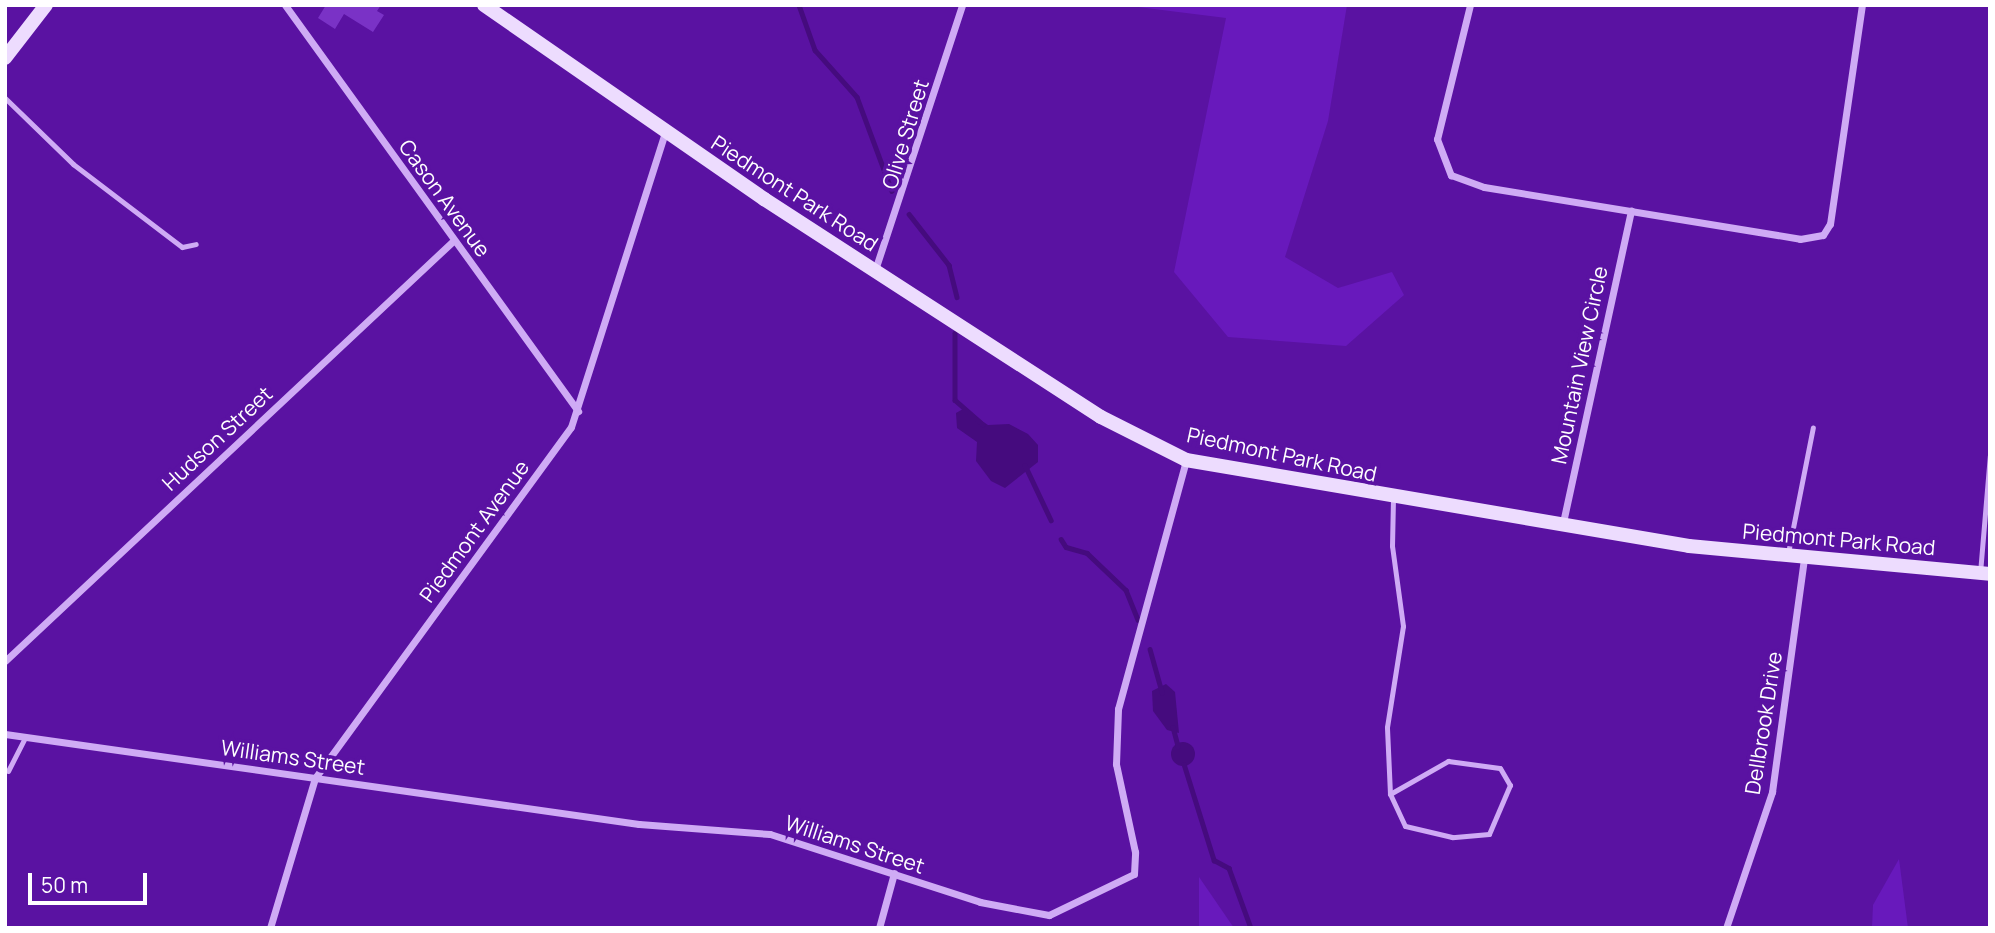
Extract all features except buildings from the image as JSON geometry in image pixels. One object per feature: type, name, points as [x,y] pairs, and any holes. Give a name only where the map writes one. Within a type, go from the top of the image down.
[{"type":"street","points":[[5,58],[46,5]]},
{"type":"street","name":"Cason Avenue","points":[[285,5],[578,411]]},
{"type":"street","name":"Piedmont Park Road","points":[[484,5],[665,132],[875,271],[1101,417],[1186,460],[1562,528],[1804,558],[1985,573]]},
{"type":"street","name":"Olive Street","points":[[875,271],[962,5]]},
{"type":"street","points":[[1469,5],[1437,139],[1446,170],[1484,187],[1800,239],[1823,235],[1836,190],[1862,5]]},
{"type":"street","name":"Piedmont Avenue","points":[[270,928],[315,778],[578,411],[665,132]]},
{"type":"street","name":"Mountain View Circle","points":[[1562,528],[1631,210]]},
{"type":"street","name":"Hudson Street","points":[[5,661],[453,241]]},
{"type":"street","name":"Williams Street","points":[[5,734],[639,824],[771,834],[1029,915],[1066,910],[1130,879],[1136,862],[1116,764],[1118,709],[1186,460]]},
{"type":"street","name":"Dellbrook Drive","points":[[1726,928],[1772,792],[1804,558]]},
{"type":"street","points":[[879,928],[894,873]]},
{"type":"lane","points":[[5,98],[73,164],[182,247],[196,244]]},
{"type":"lane","points":[[1788,556],[1812,426]]},
{"type":"lane","points":[[1985,573],[1990,455]]},
{"type":"lane","points":[[1390,794],[1448,761],[1500,768],[1510,785],[1489,834],[1452,837],[1405,825],[1390,794],[1387,727],[1403,626],[1392,546],[1393,499]]},
{"type":"lane","points":[[8,771],[25,737]]},
{"type":"shaded area","points":[[1122,5],[1347,5],[1328,121],[1285,257],[1338,288],[1392,272],[1404,295],[1346,346],[1228,337],[1174,272],[1226,18]]},
{"type":"shaded area","points":[[963,409],[988,425],[1009,424],[1028,434],[1038,445],[1038,462],[1005,488],[991,481],[976,461],[977,442],[957,428],[956,413]]},
{"type":"shaded area","points":[[1166,684],[1175,692],[1179,733],[1167,730],[1153,711],[1152,691]]},
{"type":"shaded area","points":[[1183,742],[1192,745],[1195,754],[1192,763],[1183,766],[1174,763],[1171,754],[1174,745]]},
{"type":"shaded area","points":[[1899,859],[1908,928],[1872,928],[1873,905]]},
{"type":"shaded area","points":[[1199,877],[1234,928],[1199,928]]},
{"type":"waterway","points":[[799,5],[815,50],[857,97],[892,191]]},
{"type":"waterway","points":[[909,214],[949,265],[957,297]]},
{"type":"waterway","points":[[955,333],[955,400],[983,424]]},
{"type":"waterway","points":[[1025,465],[1051,520]]},
{"type":"waterway","points":[[1061,539],[1066,547],[1087,553],[1126,590],[1138,620]]},
{"type":"waterway","points":[[1150,649],[1162,692]]},
{"type":"waterway","points":[[1173,727],[1178,746]]},
{"type":"waterway","points":[[1184,764],[1214,860],[1229,868],[1251,928]]}]
